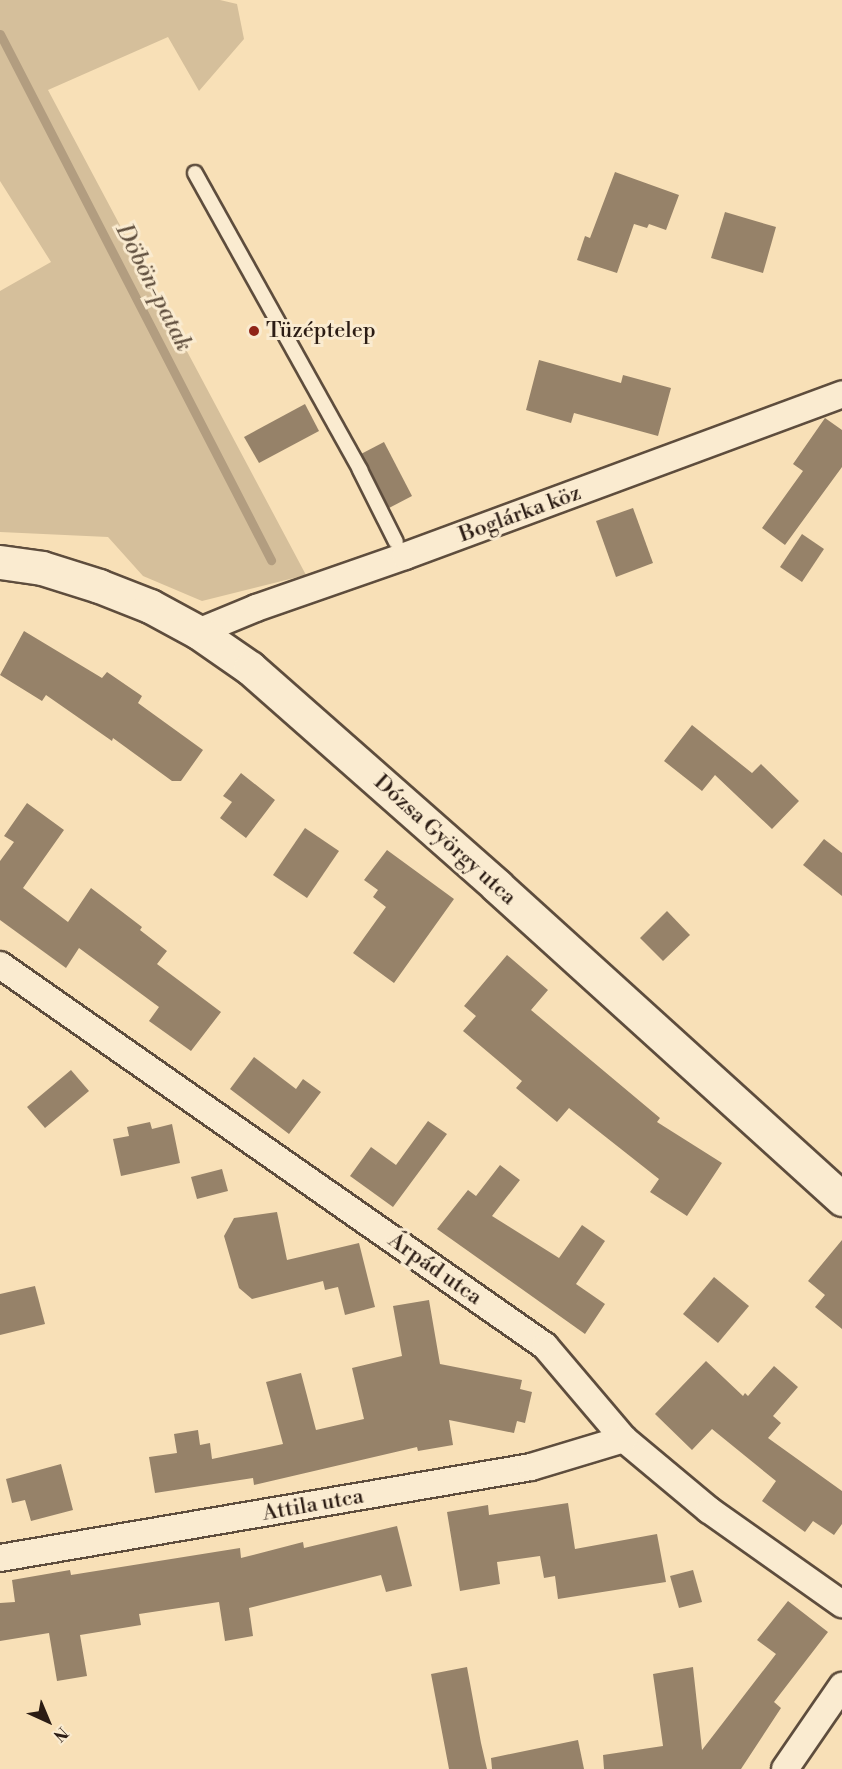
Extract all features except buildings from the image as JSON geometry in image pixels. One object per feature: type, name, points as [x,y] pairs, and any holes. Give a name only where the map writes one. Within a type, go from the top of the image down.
[{"type":"main road","name":"Dózsa György utca","points":[[0,562],[42,568],[99,586],[150,606],[198,632],[250,668],[842,1199]]},
{"type":"street","name":"Boglárka köz","points":[[198,632],[256,608],[405,556],[841,396]]},
{"type":"street","name":"Árpád utca","points":[[0,965],[545,1346],[624,1439],[709,1510],[842,1604]]},
{"type":"street","name":"Attila utca","points":[[0,1558],[531,1467],[624,1439]]},
{"type":"street","points":[[785,1769],[842,1686]]},
{"type":"lane","points":[[195,173],[360,470],[396,542]]},
{"type":"shaded area","points":[[0,0],[220,0],[237,4],[244,39],[199,91],[168,37],[48,90],[306,575],[202,601],[143,576],[108,537],[0,532],[0,291],[51,262],[0,181]]},
{"type":"waterway","name":"Döbön-patak","points":[[0,34],[271,560]]},
{"type":"place","name":"Tüzéptelep","points":[[254,331]]}]
